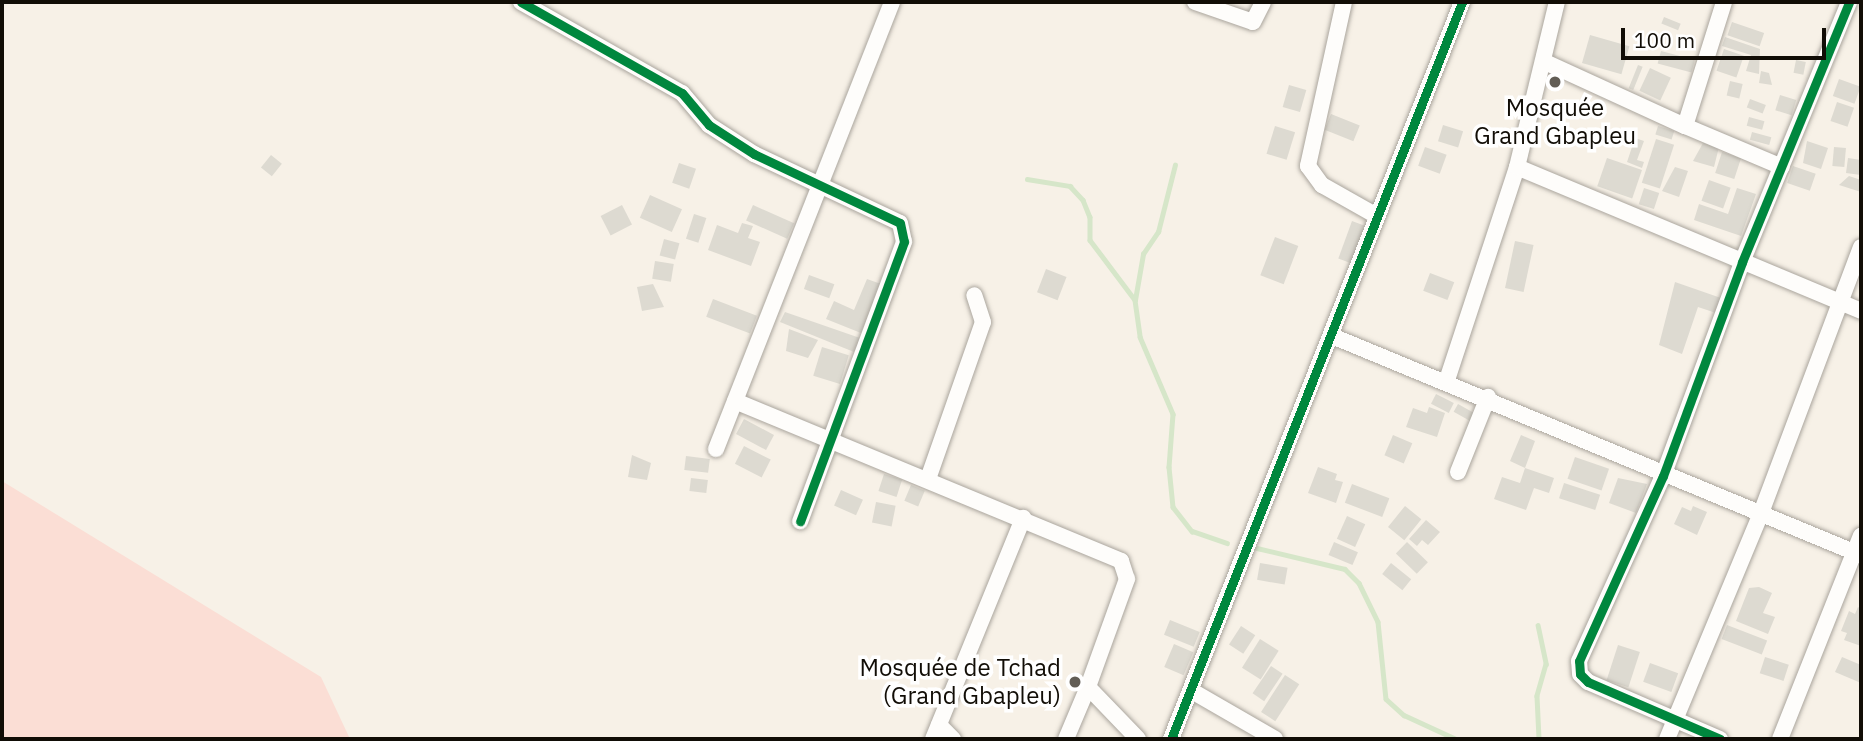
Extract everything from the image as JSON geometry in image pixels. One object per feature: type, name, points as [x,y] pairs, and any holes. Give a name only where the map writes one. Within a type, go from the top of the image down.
[{"type":"street","points":[[520,2],[682,93],[709,125],[754,155],[900,223],[904,232],[800,521]]},
{"type":"street","points":[[716,449],[892,2]]},
{"type":"street","points":[[1195,2],[1253,22],[1264,2]]},
{"type":"street","points":[[1343,2],[1308,166],[1322,185],[1375,215]]},
{"type":"street","points":[[1171,739],[1332,336],[1375,215],[1462,2]]},
{"type":"street","points":[[1447,380],[1517,167],[1558,2]]},
{"type":"street","points":[[1685,126],[1724,2]]},
{"type":"street","points":[[1720,739],[1588,682],[1580,674],[1579,660],[1663,476],[1742,262],[1849,2]]},
{"type":"street","points":[[1545,62],[1782,167]]},
{"type":"street","points":[[1517,167],[1861,311]]},
{"type":"street","points":[[1667,739],[1761,513],[1861,247]]},
{"type":"street","points":[[928,479],[983,322],[974,295]]},
{"type":"street","points":[[1332,336],[1447,380],[1663,476],[1858,554]]},
{"type":"street","points":[[1458,472],[1488,397]]},
{"type":"street","points":[[735,401],[1113,555],[1126,568],[1127,579],[1066,739]]},
{"type":"street","points":[[953,739],[936,732],[1023,518]]},
{"type":"street","points":[[1780,739],[1858,554],[1861,535]]},
{"type":"street","points":[[1088,687],[1138,739]]},
{"type":"street","points":[[1192,691],[1275,739]]},
{"type":"shaded area","points":[[2,481],[321,677],[350,739],[2,739]]},
{"type":"building","points":[[1664,17],[1681,24],[1678,30],[1661,23]]},
{"type":"building","points":[[1732,22],[1764,33],[1760,46],[1727,35]]},
{"type":"building","points":[[1590,35],[1629,46],[1621,74],[1582,63]]},
{"type":"building","points":[[1725,37],[1760,49],[1759,74],[1746,71],[1751,55],[1722,46]]},
{"type":"building","points":[[1724,49],[1744,56],[1736,78],[1717,71]]},
{"type":"building","points":[[1661,51],[1695,60],[1691,73],[1658,64]]},
{"type":"building","points":[[1796,60],[1806,62],[1803,75],[1794,73]]},
{"type":"building","points":[[1638,65],[1643,67],[1633,90],[1629,88]]},
{"type":"building","points":[[1650,68],[1671,78],[1660,100],[1639,91]]},
{"type":"building","points":[[1761,71],[1769,73],[1772,85],[1759,83]]},
{"type":"building","points":[[1839,79],[1861,87],[1854,104],[1833,96]]},
{"type":"building","points":[[1730,81],[1743,84],[1739,99],[1727,96]]},
{"type":"building","points":[[1289,85],[1306,90],[1300,112],[1283,107]]},
{"type":"building","points":[[1780,95],[1796,100],[1792,115],[1775,110]]},
{"type":"building","points":[[1750,99],[1766,105],[1763,113],[1747,107]]},
{"type":"building","points":[[1837,102],[1854,108],[1848,127],[1830,121]]},
{"type":"building","points":[[1331,114],[1360,126],[1353,141],[1325,130]]},
{"type":"building","points":[[1749,117],[1764,121],[1762,130],[1747,126]]},
{"type":"building","points":[[1443,125],[1463,131],[1458,147],[1438,141]]},
{"type":"building","points":[[1275,126],[1295,132],[1287,160],[1267,154]]},
{"type":"building","points":[[1658,126],[1674,131],[1672,140],[1655,135]]},
{"type":"building","points":[[1752,132],[1771,137],[1769,145],[1750,140]]},
{"type":"building","points":[[1635,138],[1644,141],[1637,160],[1644,162],[1642,168],[1627,162]]},
{"type":"building","points":[[1656,139],[1674,145],[1660,189],[1642,183]]},
{"type":"building","points":[[1807,141],[1828,148],[1821,169],[1803,163]]},
{"type":"building","points":[[1703,143],[1719,147],[1714,167],[1693,161]]},
{"type":"building","points":[[1425,147],[1447,155],[1440,174],[1418,166]]},
{"type":"building","points":[[1834,147],[1846,148],[1844,167],[1832,166]]},
{"type":"building","points":[[1722,152],[1741,158],[1734,179],[1715,173]]},
{"type":"building","points":[[271,155],[282,164],[272,176],[261,167]]},
{"type":"building","points":[[1607,158],[1642,170],[1632,198],[1597,186]]},
{"type":"building","points":[[1848,158],[1861,160],[1861,175],[1846,173]]},
{"type":"building","points":[[679,163],[696,169],[689,189],[672,183]]},
{"type":"building","points":[[1793,166],[1816,174],[1810,191],[1787,183]]},
{"type":"building","points":[[1675,167],[1688,171],[1679,197],[1662,191]]},
{"type":"building","points":[[1849,176],[1861,180],[1861,192],[1839,185]]},
{"type":"building","points":[[1709,180],[1731,188],[1723,209],[1701,201]]},
{"type":"building","points":[[1644,188],[1659,193],[1654,209],[1639,204]]},
{"type":"building","points":[[1737,188],[1756,194],[1741,236],[1694,220],[1699,204],[1728,214]]},
{"type":"building","points":[[650,195],[682,209],[672,232],[640,218]]},
{"type":"building","points":[[622,205],[632,225],[611,235],[601,216]]},
{"type":"building","points":[[753,205],[794,223],[787,239],[746,221]]},
{"type":"building","points":[[694,214],[706,218],[698,243],[686,239]]},
{"type":"building","points":[[1352,221],[1366,226],[1352,264],[1338,259]]},
{"type":"building","points":[[742,223],[753,226],[748,238],[760,242],[751,266],[708,250],[717,225],[738,233]]},
{"type":"building","points":[[1275,237],[1298,246],[1284,284],[1260,275]]},
{"type":"building","points":[[664,239],[679,243],[675,260],[660,255]]},
{"type":"building","points":[[1515,241],[1534,245],[1524,292],[1505,288]]},
{"type":"building","points":[[655,261],[674,264],[671,282],[652,279]]},
{"type":"building","points":[[1046,269],[1067,277],[1058,300],[1037,292]]},
{"type":"building","points":[[1430,273],[1454,282],[1447,300],[1423,291]]},
{"type":"building","points":[[809,275],[834,284],[829,298],[804,289]]},
{"type":"building","points":[[867,279],[881,284],[861,333],[826,319],[834,301],[854,310]]},
{"type":"building","points":[[1675,282],[1721,298],[1716,313],[1698,307],[1682,354],[1659,345]]},
{"type":"building","points":[[653,284],[664,307],[642,311],[637,287]]},
{"type":"building","points":[[713,299],[757,316],[750,334],[706,317]]},
{"type":"building","points":[[785,312],[860,338],[854,352],[780,322]]},
{"type":"building","points":[[789,329],[818,340],[808,358],[786,351]]},
{"type":"building","points":[[822,347],[849,355],[840,384],[813,376]]},
{"type":"building","points":[[1436,394],[1454,403],[1449,413],[1431,404]]},
{"type":"building","points":[[1458,404],[1478,415],[1474,423],[1454,412]]},
{"type":"building","points":[[1429,407],[1445,413],[1437,437],[1406,427],[1413,408],[1427,413]]},
{"type":"building","points":[[744,419],[774,435],[766,450],[736,434]]},
{"type":"building","points":[[1393,435],[1412,443],[1404,463],[1384,455]]},
{"type":"building","points":[[1521,435],[1535,441],[1525,468],[1510,461]]},
{"type":"building","points":[[744,446],[771,460],[762,477],[735,464]]},
{"type":"building","points":[[632,455],[651,463],[647,480],[628,477]]},
{"type":"building","points":[[686,456],[710,459],[708,473],[684,470]]},
{"type":"building","points":[[1575,457],[1609,469],[1602,490],[1568,479]]},
{"type":"building","points":[[1318,467],[1337,474],[1335,480],[1343,482],[1336,503],[1308,493]]},
{"type":"building","points":[[1525,468],[1554,478],[1549,493],[1534,488],[1526,510],[1494,499],[1502,477],[1520,483]]},
{"type":"building","points":[[884,474],[902,480],[897,497],[878,491]]},
{"type":"building","points":[[691,478],[708,480],[706,493],[689,491]]},
{"type":"building","points":[[1618,478],[1647,484],[1636,513],[1609,503]]},
{"type":"building","points":[[1564,483],[1600,495],[1595,510],[1559,498]]},
{"type":"building","points":[[1352,484],[1389,498],[1382,517],[1345,503]]},
{"type":"building","points":[[911,485],[925,491],[918,507],[904,501]]},
{"type":"building","points":[[841,490],[863,500],[856,515],[834,506]]},
{"type":"building","points":[[876,502],[896,506],[892,526],[872,523]]},
{"type":"building","points":[[1405,506],[1421,519],[1404,540],[1388,527]]},
{"type":"building","points":[[1693,506],[1707,512],[1697,535],[1674,524],[1682,507],[1691,511]]},
{"type":"building","points":[[1347,516],[1365,524],[1355,547],[1337,539]]},
{"type":"building","points":[[1426,520],[1440,532],[1428,545],[1422,540],[1417,546],[1409,539]]},
{"type":"building","points":[[1334,542],[1358,552],[1352,565],[1329,555]]},
{"type":"building","points":[[1407,542],[1428,562],[1417,574],[1396,554]]},
{"type":"building","points":[[1260,563],[1288,568],[1285,585],[1257,580]]},
{"type":"building","points":[[1391,563],[1411,579],[1402,590],[1382,574]]},
{"type":"building","points":[[1759,587],[1772,593],[1763,613],[1775,617],[1768,634],[1736,621],[1749,588]]},
{"type":"building","points":[[1858,607],[1861,609],[1861,646],[1844,640],[1847,633],[1841,631],[1849,611],[1855,614]]},
{"type":"building","points":[[1170,620],[1200,632],[1194,647],[1164,635]]},
{"type":"building","points":[[1727,625],[1767,640],[1762,654],[1722,639]]},
{"type":"building","points":[[1241,626],[1255,635],[1243,654],[1229,644]]},
{"type":"building","points":[[1260,639],[1279,651],[1261,679],[1242,668]]},
{"type":"building","points":[[1174,644],[1193,652],[1184,675],[1164,667]]},
{"type":"building","points":[[1618,645],[1640,652],[1628,687],[1607,680]]},
{"type":"building","points":[[1765,657],[1789,665],[1784,681],[1760,673]]},
{"type":"building","points":[[1842,657],[1861,665],[1861,683],[1835,672]]},
{"type":"building","points":[[1650,663],[1678,673],[1671,692],[1643,682]]},
{"type":"building","points":[[1271,666],[1283,674],[1264,701],[1253,693]]},
{"type":"building","points":[[1285,675],[1299,684],[1275,721],[1261,712]]},
{"type":"waterway","points":[[1135,300],[1143,254],[1158,232],[1175,165]]},
{"type":"waterway","points":[[1027,179],[1070,186],[1083,200],[1090,217],[1090,240],[1135,300],[1140,337],[1173,414],[1169,467],[1173,507],[1192,531],[1227,543]]},
{"type":"waterway","points":[[1257,548],[1345,569],[1359,583],[1378,622],[1386,699],[1404,715],[1456,739]]},
{"type":"waterway","points":[[1538,625],[1546,664],[1537,696],[1539,739]]},
{"type":"cycle path","points":[[521,2],[682,93],[709,125],[754,154],[900,223],[904,242],[800,521]]},
{"type":"cycle path","points":[[1171,739],[1462,2]]},
{"type":"cycle path","points":[[1720,739],[1588,682],[1580,674],[1579,661],[1663,476],[1742,262],[1849,2]]},
{"type":"place","name":"Mosquée Grand Gbapleu","points":[[1555,82]]},
{"type":"place","name":"Mosquée de Tchad (Grand Gbapleu)","points":[[1075,682]]}]
